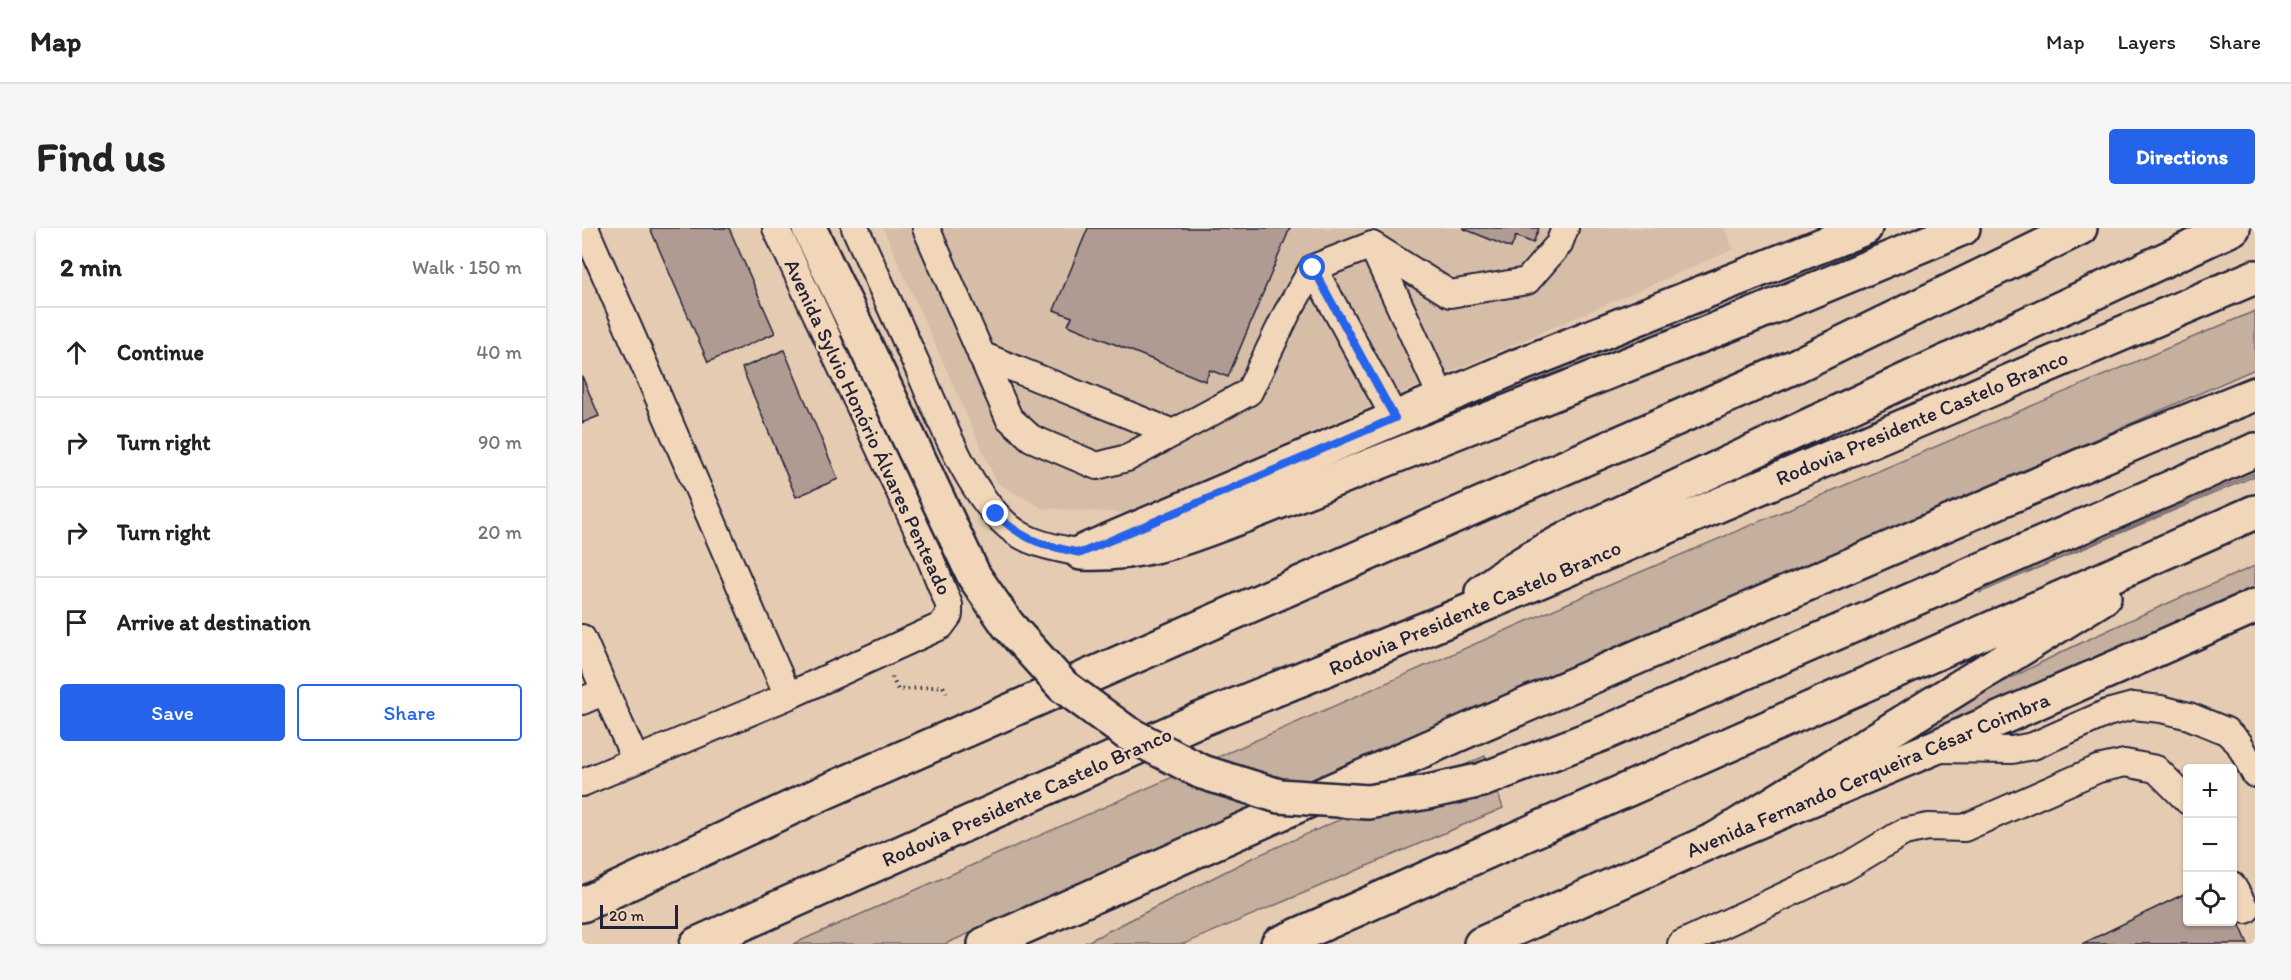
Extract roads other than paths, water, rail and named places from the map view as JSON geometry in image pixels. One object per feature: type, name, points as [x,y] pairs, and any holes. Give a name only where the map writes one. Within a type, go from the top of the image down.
[{"type":"main road","points":[[809,228],[974,576],[1008,625],[1063,686],[1128,733],[1202,772],[1279,796],[1368,802],[1482,780],[1617,727],[2255,450]]},
{"type":"main road","points":[[1081,553],[1520,365],[1865,228]]},
{"type":"main road","points":[[1081,553],[1109,554],[1163,545],[1248,514],[1747,317],[1963,228]]},
{"type":"main road","points":[[582,905],[825,792],[1791,368],[2080,228]]},
{"type":"main road","points":[[1448,620],[1502,576],[1580,532],[2233,228]]},
{"type":"main road","name":"Rodovia Presidente Castelo Branco","points":[[697,944],[1194,722],[1448,620],[2255,277]]},
{"type":"main road","points":[[985,944],[1493,719],[2141,440],[2255,394]]},
{"type":"main road","points":[[1278,944],[2255,512]]},
{"type":"main road","points":[[1716,839],[2208,533]]},
{"type":"main road","name":"Avenida Fernando Cerqueira César Coimbra","points":[[1481,944],[1716,839],[1933,748],[2255,606]]},
{"type":"street","points":[[582,783],[788,696],[585,228]]},
{"type":"street","name":"Avenida Sylvio Honório Álvares Penteado","points":[[776,228],[931,560],[949,605],[949,615],[941,626],[881,651],[788,696]]},
{"type":"street","points":[[855,228],[946,433],[983,499],[1010,528],[1031,540],[1081,553]]},
{"type":"street","points":[[926,228],[1009,418],[1031,438],[1097,466],[1127,458],[1249,392],[1287,313],[1313,268],[1372,245]]},
{"type":"street","points":[[1372,245],[1450,294],[1527,281],[1559,243],[1565,228]]},
{"type":"street","points":[[1372,245],[1442,398]]},
{"type":"street","points":[[1313,268],[1395,418]]},
{"type":"street","points":[[981,355],[1173,433]]},
{"type":"street","points":[[582,638],[635,759]]},
{"type":"street","points":[[582,701],[605,691]]},
{"type":"street","points":[[1933,748],[2012,750],[2033,746],[2107,713],[2133,706],[2161,709],[2188,716],[2226,731],[2239,743],[2255,774]]},
{"type":"street","points":[[1681,944],[1844,868],[1904,832],[1928,827],[1964,828],[2098,769],[2125,763],[2156,769],[2183,797]]},
{"type":"street","points":[[2237,894],[2246,910]]}]
